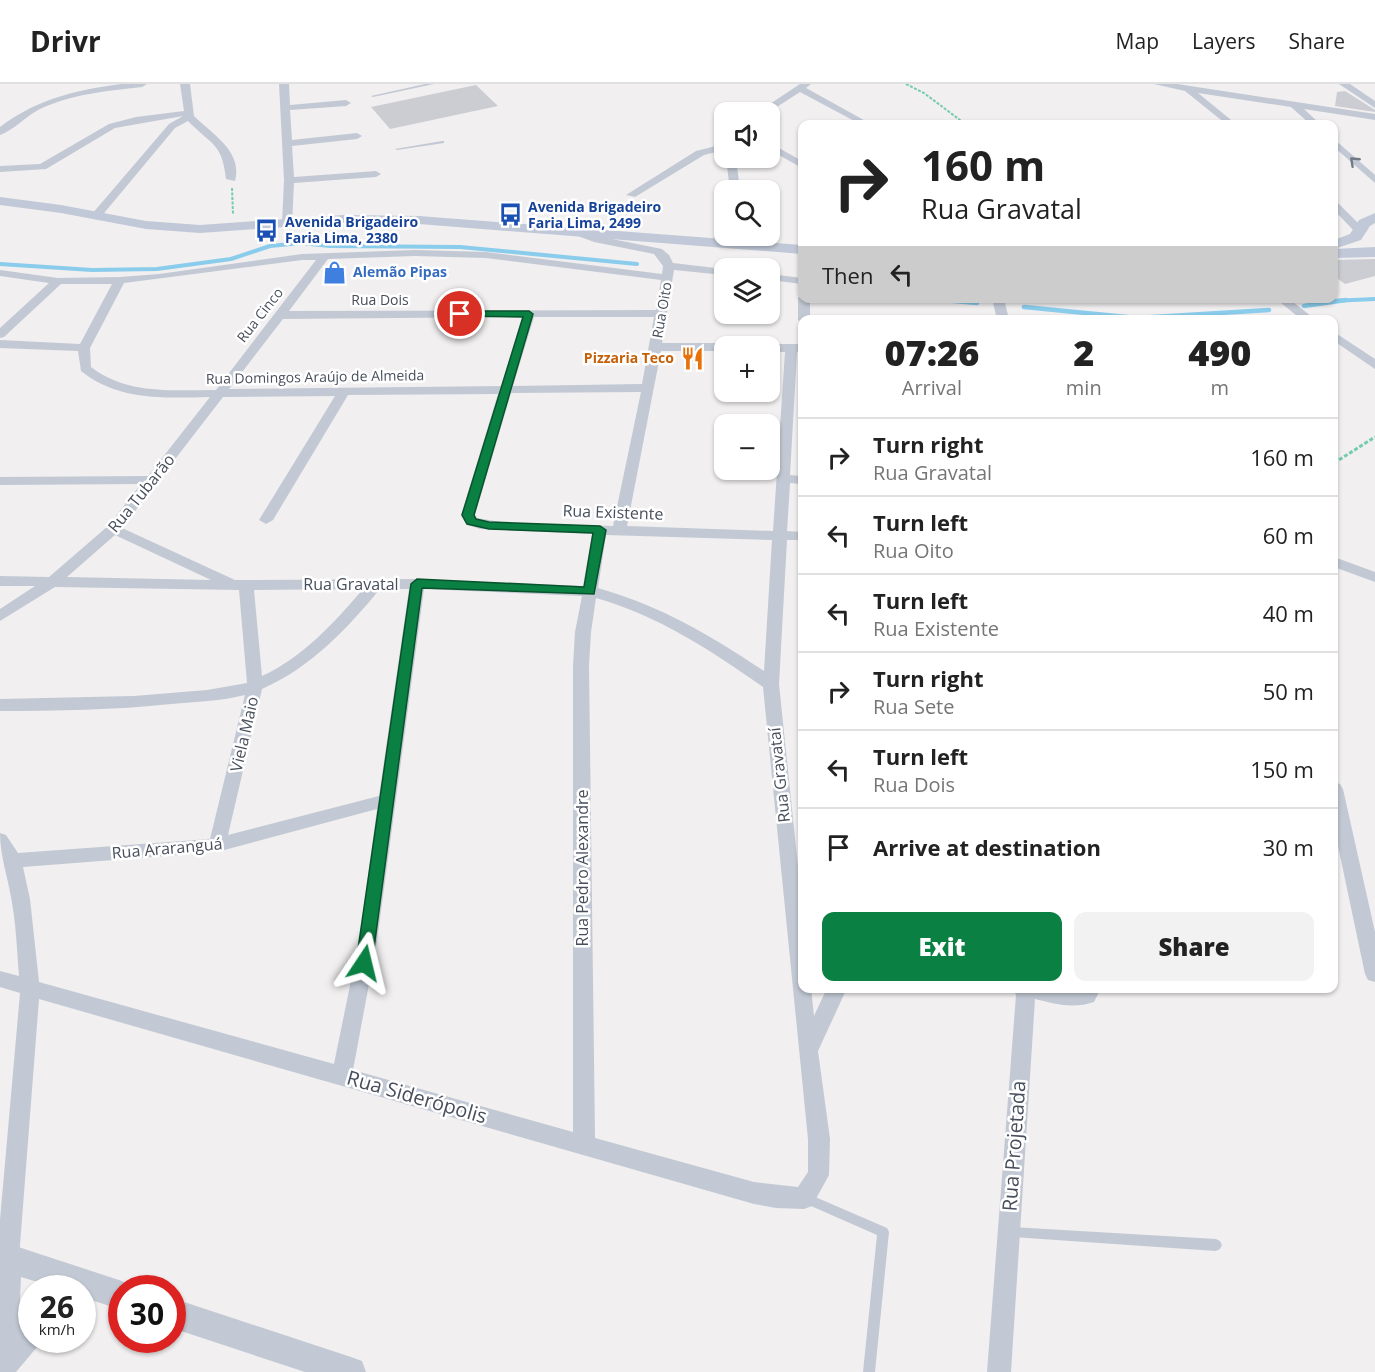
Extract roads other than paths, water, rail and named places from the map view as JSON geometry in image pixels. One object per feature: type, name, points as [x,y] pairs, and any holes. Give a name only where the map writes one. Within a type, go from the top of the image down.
[{"type":"main road","points":[[0,201],[61,208],[146,225],[200,229],[343,219],[376,219],[714,239]]},
{"type":"main road","points":[[1338,244],[1356,237],[1364,223],[1375,217]]},
{"type":"main road","points":[[1360,231],[1375,244]]},
{"type":"main road","points":[[778,246],[798,249]]},
{"type":"main road","points":[[1338,254],[1375,252]]},
{"type":"street","points":[[0,132],[27,110],[50,100],[70,94],[142,84]]},
{"type":"street","points":[[185,84],[188,115],[198,127],[221,144],[229,160],[231,179]]},
{"type":"street","points":[[284,84],[289,180],[287,224]]},
{"type":"street","points":[[1159,84],[1375,117]]},
{"type":"street","points":[[1344,84],[1375,105]]},
{"type":"street","points":[[778,102],[803,86],[859,120]]},
{"type":"street","points":[[1187,88],[1226,120]]},
{"type":"street","points":[[285,108],[346,103]]},
{"type":"street","points":[[1295,106],[1311,120]]},
{"type":"street","points":[[0,169],[42,167],[112,126],[136,120],[188,115]]},
{"type":"street","points":[[96,216],[172,126],[188,115]]},
{"type":"street","points":[[288,143],[357,136]]},
{"type":"street","points":[[1338,145],[1375,180]]},
{"type":"street","points":[[631,195],[700,153],[714,150]]},
{"type":"street","points":[[780,152],[798,163]]},
{"type":"street","points":[[289,180],[376,174]]},
{"type":"street","points":[[1338,209],[1360,231]]},
{"type":"street","name":"Rua Oito","points":[[572,231],[594,239],[658,251],[665,257],[669,272],[620,531]]},
{"type":"street","points":[[0,273],[58,280],[120,280],[325,256],[415,253],[486,255],[669,272],[714,272]]},
{"type":"street","name":"Rua Cinco","points":[[219,393],[325,256]]},
{"type":"street","points":[[780,278],[798,280]]},
{"type":"street","points":[[0,334],[58,280]]},
{"type":"street","points":[[0,344],[84,348],[120,280]]},
{"type":"street","points":[[1287,303],[1303,315]]},
{"type":"street","name":"Rua Dois","points":[[278,315],[662,313]]},
{"type":"street","points":[[507,391],[529,314]]},
{"type":"street","points":[[1338,339],[1375,364]]},
{"type":"street","points":[[656,347],[714,347]]},
{"type":"street","name":"Rua Domingos Araújo de Almeida","points":[[84,348],[85,368],[102,382],[130,390],[161,394],[648,388]]},
{"type":"street","points":[[780,348],[796,348]]},
{"type":"street","name":"Rua Gravataí","points":[[796,348],[784,479],[771,684],[798,953]]},
{"type":"street","points":[[266,520],[344,390]]},
{"type":"street","name":"Rua Existente","points":[[507,391],[468,515],[471,521],[480,525],[798,536]]},
{"type":"street","name":"Rua Tubarão","points":[[0,616],[52,582],[113,529],[219,393]]},
{"type":"street","points":[[784,479],[798,480]]},
{"type":"street","points":[[0,481],[152,480]]},
{"type":"street","points":[[113,529],[241,585]]},
{"type":"street","points":[[590,591],[600,530]]},
{"type":"street","points":[[1338,563],[1375,577]]},
{"type":"street","name":"Rua Gravatal","points":[[0,581],[241,585],[417,584],[590,591],[663,616],[703,638],[771,684]]},
{"type":"street","points":[[0,705],[162,700],[216,694],[255,686],[278,675],[314,648],[350,616],[376,584]]},
{"type":"street","points":[[342,1075],[368,940],[417,584]]},
{"type":"street","name":"Viela Maio","points":[[217,845],[255,686],[241,585]]},
{"type":"street","name":"Rua Pedro Alexandre","points":[[584,1146],[580,666],[590,591]]},
{"type":"street","name":"Rua Araranguá","points":[[14,861],[217,845],[387,800]]},
{"type":"street","points":[[1338,807],[1375,974]]},
{"type":"street","points":[[0,840],[14,861],[21,899],[30,989],[4,1256],[2,1367]]},
{"type":"street","name":"Rua Siderópolis","points":[[0,979],[754,1193],[776,1197],[804,1197]]},
{"type":"street","name":"Rua Gravataí","points":[[802,993],[820,1158],[818,1175],[804,1197]]},
{"type":"street","points":[[808,1052],[835,993]]},
{"type":"street","name":"Rua Projetada","points":[[999,1372],[1024,993]]},
{"type":"street","name":"Rua Projetada","points":[[1044,993],[1069,998],[1087,996],[1089,993]]},
{"type":"street","points":[[4,1256],[102,1294]]},
{"type":"street","points":[[186,1318],[351,1372]]},
{"type":"street","points":[[2,1367],[18,1347]]},
{"type":"lane","points":[[373,96],[432,84]]},
{"type":"lane","points":[[397,149],[442,142]]},
{"type":"lane","points":[[804,1197],[883,1232],[869,1372]]},
{"type":"lane","points":[[1008,1231],[1216,1245]]},
{"type":"waterway","points":[[0,264],[92,270],[157,269],[231,259],[270,246],[301,243],[330,246],[460,247],[637,264]]},
{"type":"waterway","points":[[1343,300],[1375,299]]},
{"type":"waterway","points":[[1338,301],[1343,300]]},
{"type":"waterway","points":[[1338,301],[1343,300]]},
{"type":"waterway","points":[[1304,306],[1325,303]]},
{"type":"waterway","points":[[1024,307],[1106,315]]},
{"type":"waterway","points":[[1186,315],[1269,310]]},
{"type":"place","name":"Avenida Brigadeiro Faria Lima, 2499","points":[[510,215]]},
{"type":"place","name":"Avenida Brigadeiro Faria Lima, 2380","points":[[267,230]]},
{"type":"place","name":"Alemão Pipas","points":[[335,272]]},
{"type":"place","name":"Pizzaria Teco","points":[[692,358]]}]
